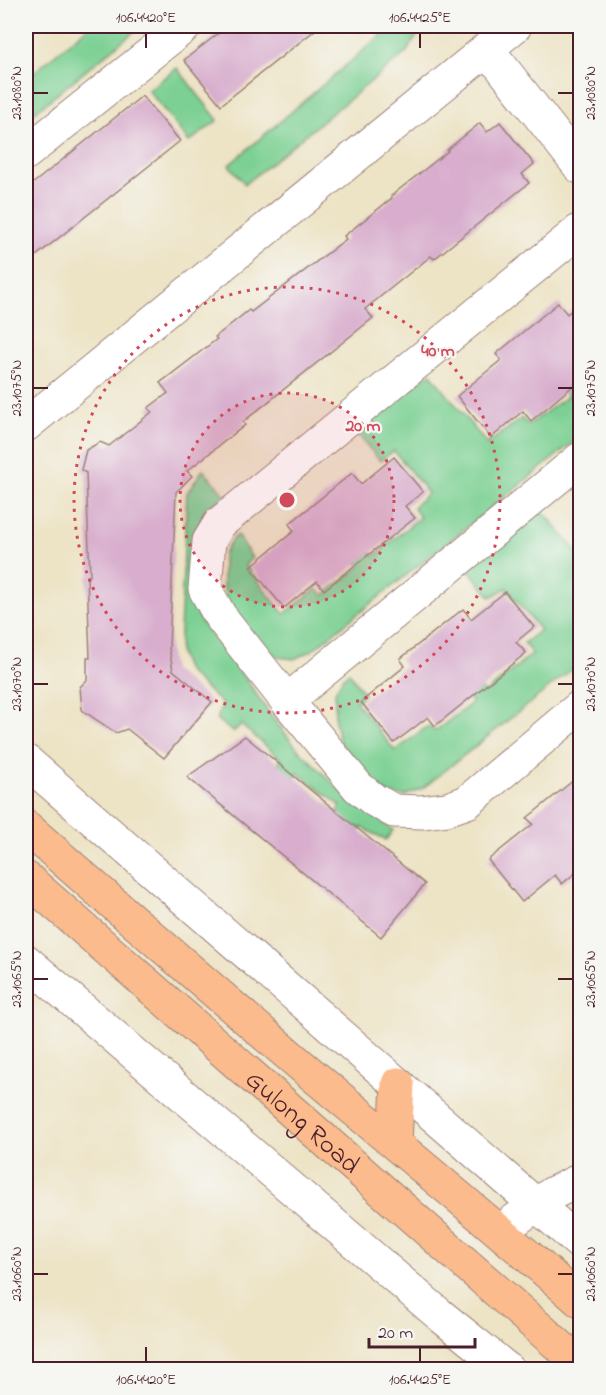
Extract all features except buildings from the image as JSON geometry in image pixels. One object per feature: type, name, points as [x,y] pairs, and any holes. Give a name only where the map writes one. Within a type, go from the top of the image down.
[{"type":"main road","name":"Gulong Road","points":[[26,828],[145,932],[580,1301]]},
{"type":"main road","name":"Gulong Road","points":[[26,878],[580,1364]]},
{"type":"main road","points":[[395,1143],[398,1084]]},
{"type":"street","points":[[26,153],[185,26]]},
{"type":"street","points":[[26,400],[485,38],[515,26]]},
{"type":"street","points":[[485,38],[499,64],[580,167]]},
{"type":"street","points":[[26,425],[485,38]]},
{"type":"street","points":[[580,230],[220,523],[209,541],[205,589],[220,616],[358,787],[374,800],[394,811],[422,812],[447,809],[467,802],[580,707]]},
{"type":"street","points":[[287,701],[580,459]]},
{"type":"street","points":[[26,761],[580,1243]]},
{"type":"street","points":[[26,961],[441,1316],[508,1370]]},
{"type":"street","points":[[500,1231],[553,1193],[580,1180]]},
{"type":"green space","points":[[89,26],[141,26],[26,119],[26,79]]},
{"type":"green space","points":[[392,26],[422,26],[406,53],[245,184],[229,165]]},
{"type":"green space","points":[[177,68],[218,120],[189,142],[148,90]]},
{"type":"green space","points":[[430,373],[487,444],[522,418],[528,425],[568,396],[561,387],[573,377],[578,384],[580,382],[580,437],[311,651],[294,659],[277,657],[262,649],[228,607],[223,586],[223,555],[230,542],[237,535],[252,558],[245,565],[284,614],[316,589],[324,595],[360,566],[355,557],[365,547],[374,556],[420,517],[413,507],[428,493],[394,451],[380,461],[355,431]]},
{"type":"green space","points":[[203,470],[226,496],[211,505],[200,524],[193,546],[191,570],[193,602],[200,621],[296,747],[342,792],[393,830],[386,840],[361,827],[355,837],[333,821],[341,806],[298,773],[290,782],[274,771],[281,759],[241,725],[233,732],[217,720],[222,704],[187,671],[179,652],[187,493]]},
{"type":"green space","points":[[542,510],[580,556],[580,663],[423,788],[405,796],[389,794],[374,785],[340,743],[335,722],[335,692],[342,679],[349,672],[364,694],[356,702],[395,751],[428,726],[435,731],[472,703],[467,694],[477,684],[485,693],[532,654],[524,643],[540,630],[506,588],[491,597],[467,568]]}]
